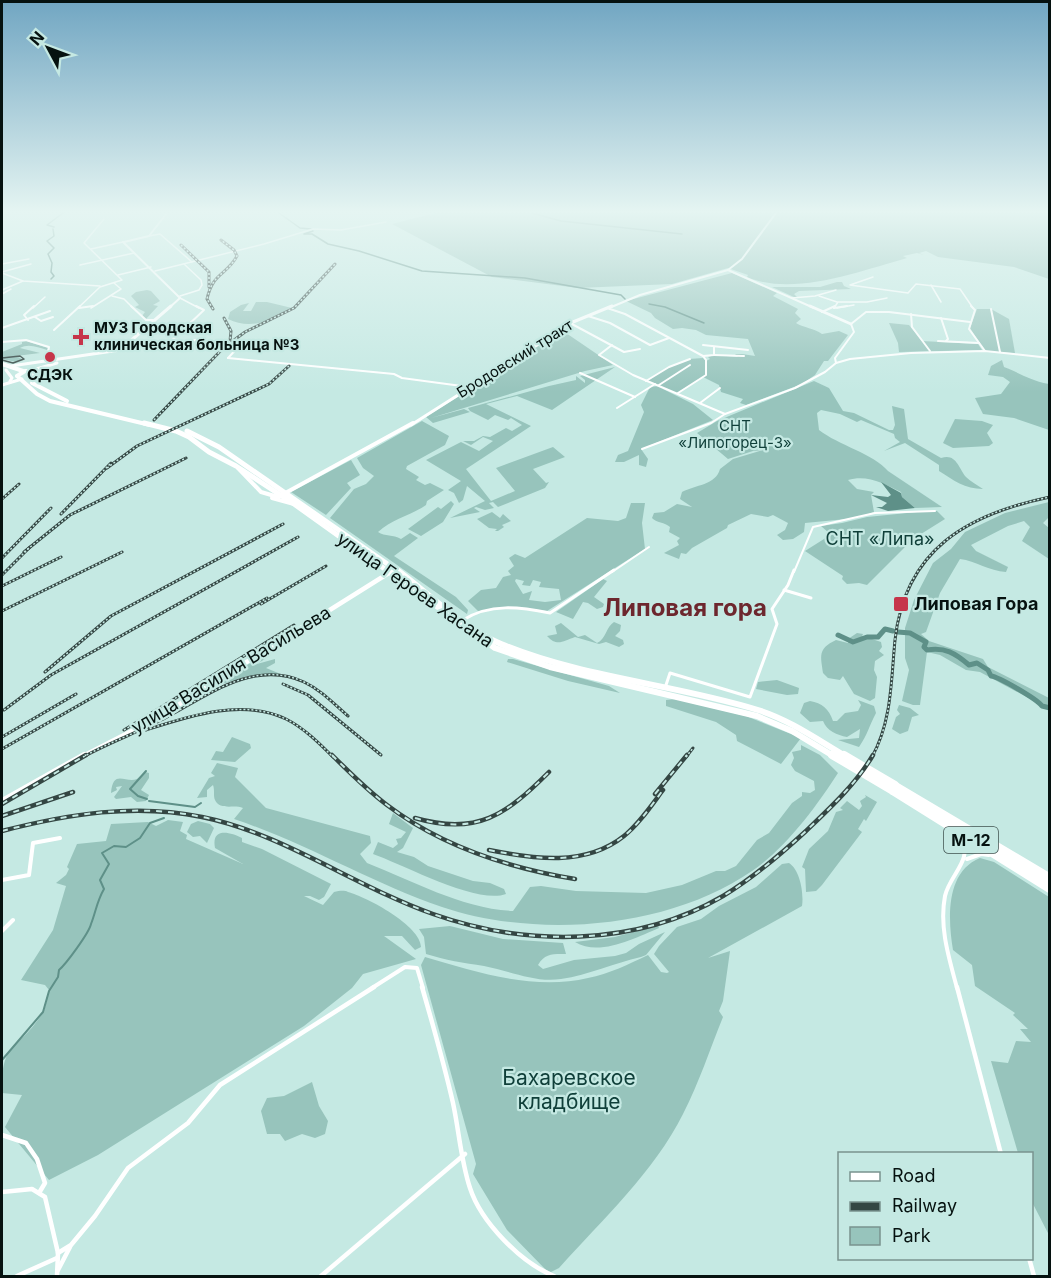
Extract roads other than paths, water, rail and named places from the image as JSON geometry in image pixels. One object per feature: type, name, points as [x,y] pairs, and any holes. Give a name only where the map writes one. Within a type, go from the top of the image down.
[{"type":"highway","name":"М-12","points":[[894,788],[955,830],[1050,889]]},
{"type":"highway","name":"М-12","points":[[894,788],[1050,879]]},
{"type":"main road","points":[[3,366],[14,370],[29,371],[35,375]]},
{"type":"main road","name":"улица Героев Хасана","points":[[3,366],[40,396],[56,402],[176,431],[189,437],[215,455],[283,494],[294,504],[393,571],[474,635],[508,654],[550,668],[664,691]]},
{"type":"main road","points":[[19,377],[29,371]]},
{"type":"main road","points":[[19,377],[35,375]]},
{"type":"main road","name":"улица Героев Хасана","points":[[35,375],[32,383],[62,400],[182,429],[212,444],[489,638],[529,655],[776,723],[894,788]]},
{"type":"main road","points":[[56,402],[44,396],[49,394],[62,400]]},
{"type":"main road","points":[[203,447],[211,448],[212,444]]},
{"type":"main road","points":[[215,455],[216,452],[224,451]]},
{"type":"street","points":[[3,273],[23,281],[103,286],[122,280],[116,273]]},
{"type":"street","points":[[118,275],[128,273]]},
{"type":"street","points":[[157,273],[180,297],[204,310],[168,344]]},
{"type":"street","points":[[121,351],[180,297],[199,290],[202,285],[201,280],[193,273]]},
{"type":"street","name":"Бродовский тракт","points":[[283,494],[403,430],[570,324],[605,308],[719,273]]},
{"type":"street","points":[[734,273],[851,324],[854,332],[835,358],[836,363]]},
{"type":"street","points":[[873,277],[850,284],[908,293],[914,284],[960,289],[975,310],[969,329],[985,351]]},
{"type":"street","points":[[2,290],[23,281]]},
{"type":"street","points":[[78,308],[90,308],[121,287],[115,283]]},
{"type":"street","points":[[931,285],[941,302]]},
{"type":"street","points":[[54,330],[88,296],[103,286]]},
{"type":"street","points":[[2,294],[12,290],[9,288]]},
{"type":"street","points":[[792,298],[817,296],[836,290]]},
{"type":"street","points":[[110,295],[124,298],[146,320],[155,320]]},
{"type":"street","points":[[817,296],[837,302],[867,302],[887,298]]},
{"type":"street","points":[[28,320],[24,315],[45,297]]},
{"type":"street","points":[[834,308],[837,302]]},
{"type":"street","points":[[822,312],[854,305]]},
{"type":"street","points":[[605,308],[625,314],[704,356],[744,356]]},
{"type":"street","points":[[991,309],[1000,352]]},
{"type":"street","points":[[2,328],[50,311]]},
{"type":"street","points":[[851,324],[866,312],[911,314],[970,322]]},
{"type":"street","points":[[911,314],[912,327],[931,352]]},
{"type":"street","points":[[586,316],[610,323],[650,345],[670,338]]},
{"type":"street","points":[[35,317],[41,321],[52,317]]},
{"type":"street","points":[[941,318],[948,339],[946,342]]},
{"type":"street","points":[[570,324],[627,353],[640,349]]},
{"type":"street","points":[[2,342],[30,339],[48,347],[46,362]]},
{"type":"street","points":[[3,366],[46,362],[195,340],[243,342],[228,358],[384,373],[402,378],[469,387]]},
{"type":"street","points":[[938,341],[979,344]]},
{"type":"street","points":[[612,345],[599,355],[646,381],[725,414]]},
{"type":"street","points":[[703,345],[748,350]]},
{"type":"street","points":[[714,347],[714,355]]},
{"type":"street","points":[[642,449],[795,388],[825,372],[836,363],[850,359],[931,352],[985,351],[1050,358]]},
{"type":"street","points":[[677,393],[706,375],[704,356]]},
{"type":"street","points":[[35,375],[65,359]]},
{"type":"street","points":[[646,381],[669,367],[690,359]]},
{"type":"street","points":[[617,408],[690,365]]},
{"type":"street","points":[[3,366],[12,378],[8,383]]},
{"type":"street","points":[[29,371],[45,368]]},
{"type":"street","points":[[579,373],[635,397]]},
{"type":"street","points":[[2,386],[19,377]]},
{"type":"street","points":[[8,383],[20,382],[27,385]]},
{"type":"street","points":[[700,403],[720,388]]},
{"type":"street","points":[[236,466],[247,480],[269,496],[277,501],[294,504]]},
{"type":"street","points":[[269,496],[276,497],[283,494]]},
{"type":"street","points":[[664,691],[670,673],[747,698],[752,696],[777,624],[772,609],[784,590],[813,526],[875,513],[935,511]]},
{"type":"street","points":[[463,620],[471,614],[513,607],[550,614],[649,547]]},
{"type":"street","name":"улица Василия Васильева","points":[[2,801],[96,748],[159,717],[393,571]]},
{"type":"street","points":[[784,590],[812,598]]},
{"type":"street","points":[[955,830],[967,847],[966,860],[949,884],[944,914],[944,936],[982,1093],[1000,1152]]},
{"type":"street","points":[[2,880],[29,875],[33,843],[60,838]]},
{"type":"street","points":[[966,860],[981,854],[1001,859]]},
{"type":"street","points":[[2,931],[13,920]]},
{"type":"street","points":[[17,1276],[71,1245],[107,1202],[128,1168],[149,1150],[189,1123],[220,1085],[405,967],[417,968],[465,1155],[467,1177],[473,1196],[491,1223],[528,1262],[544,1274],[556,1276]]},
{"type":"street","points":[[2,1135],[26,1143],[37,1159],[45,1183],[39,1193]]},
{"type":"street","points":[[321,1276],[465,1155]]},
{"type":"street","points":[[2,1192],[32,1189],[45,1197],[57,1255],[57,1275]]},
{"type":"street","points":[[57,1275],[71,1245]]},
{"type":"street","points":[[1030,1260],[1034,1276]]},
{"type":"waterway","points":[[51,273],[54,276],[51,279]]},
{"type":"waterway","points":[[446,273],[525,278],[621,295],[625,299]]},
{"type":"waterway","points":[[649,304],[665,307],[704,323]]},
{"type":"waterway","points":[[838,635],[853,642],[867,637],[878,637],[885,629],[893,631]]},
{"type":"waterway","points":[[898,632],[910,633],[926,642],[924,647],[927,650],[945,650],[969,665],[977,663],[988,670],[991,676],[1018,689],[1042,706],[1050,708]]},
{"type":"waterway","points":[[146,771],[130,789],[138,796],[147,799]]},
{"type":"waterway","points":[[149,801],[195,807],[201,803]]},
{"type":"waterway","points":[[2,1084],[2,1060],[43,1012],[49,991],[58,977],[59,970],[67,962],[89,928],[104,889],[100,880],[109,864],[102,853],[114,846],[126,847],[140,838],[150,823],[164,818]]},
{"type":"tram line","points":[[2,358],[20,356],[24,359],[13,363],[2,360]]},
{"type":"railway","points":[[209,273],[209,287]]},
{"type":"railway","points":[[213,309],[207,299],[216,279],[223,273]]},
{"type":"railway","points":[[226,346],[245,332],[294,308],[327,273]]},
{"type":"railway","points":[[154,420],[230,341],[231,331],[224,318]]},
{"type":"railway","points":[[107,468],[137,446],[269,384],[289,366]]},
{"type":"railway","points":[[29,548],[70,515],[186,458]]},
{"type":"railway","points":[[61,514],[111,463]]},
{"type":"railway","points":[[2,499],[19,484]]},
{"type":"railway","points":[[873,755],[887,715],[901,608],[912,582],[927,559],[945,541],[968,526],[1020,504],[1050,497]]},
{"type":"railway","points":[[2,558],[51,508]]},
{"type":"railway","points":[[45,672],[111,616],[283,524]]},
{"type":"railway","points":[[4,710],[51,675],[298,537]]},
{"type":"railway","points":[[2,575],[29,548]]},
{"type":"railway","points":[[24,552],[29,548]]},
{"type":"railway","points":[[2,611],[122,552]]},
{"type":"railway","points":[[2,586],[61,557]]},
{"type":"railway","points":[[261,604],[326,566]]},
{"type":"railway","points":[[2,749],[267,598]]},
{"type":"railway","points":[[124,730],[294,625]]},
{"type":"railway","points":[[83,757],[156,722],[215,690],[250,677],[286,676],[304,682],[322,693],[348,716]]},
{"type":"railway","points":[[283,684],[308,695],[381,755]]},
{"type":"railway","points":[[2,737],[76,694]]},
{"type":"railway","points":[[146,730],[216,711],[252,710],[269,713],[293,723],[333,757]]},
{"type":"railway","points":[[686,757],[693,748]]},
{"type":"railway","points":[[2,804],[86,755]]},
{"type":"railway","points":[[332,755],[380,799],[408,819],[453,844],[525,869],[575,879]]},
{"type":"railway","points":[[655,794],[687,755]]},
{"type":"railway","points":[[2,831],[102,812],[152,811],[202,817],[261,835],[404,903],[469,925],[543,936],[618,933],[654,925],[689,913],[745,882],[806,831],[851,786],[873,755]]},
{"type":"railway","points":[[415,818],[456,824],[473,823],[489,818],[519,800],[549,772]]},
{"type":"railway","points":[[489,850],[541,858],[593,853],[624,836],[663,790]]},
{"type":"railway","points":[[2,816],[73,792]]},
{"type":"place","name":"МУЗ Городская клиническая больница №3","points":[[81,337]]},
{"type":"place","name":"СДЭК","points":[[50,357]]},
{"type":"place","name":"Липовая Гора","points":[[901,604]]},
{"type":"district","name":"Липовая гора","points":[[685,608]]},
{"type":"park label","name":"СНТ «Липогорец-3»","points":[[735,434]]},
{"type":"park label","name":"СНТ «Липа»","points":[[880,539]]},
{"type":"park label","name":"Бахаревское кладбище","points":[[569,1090]]}]
